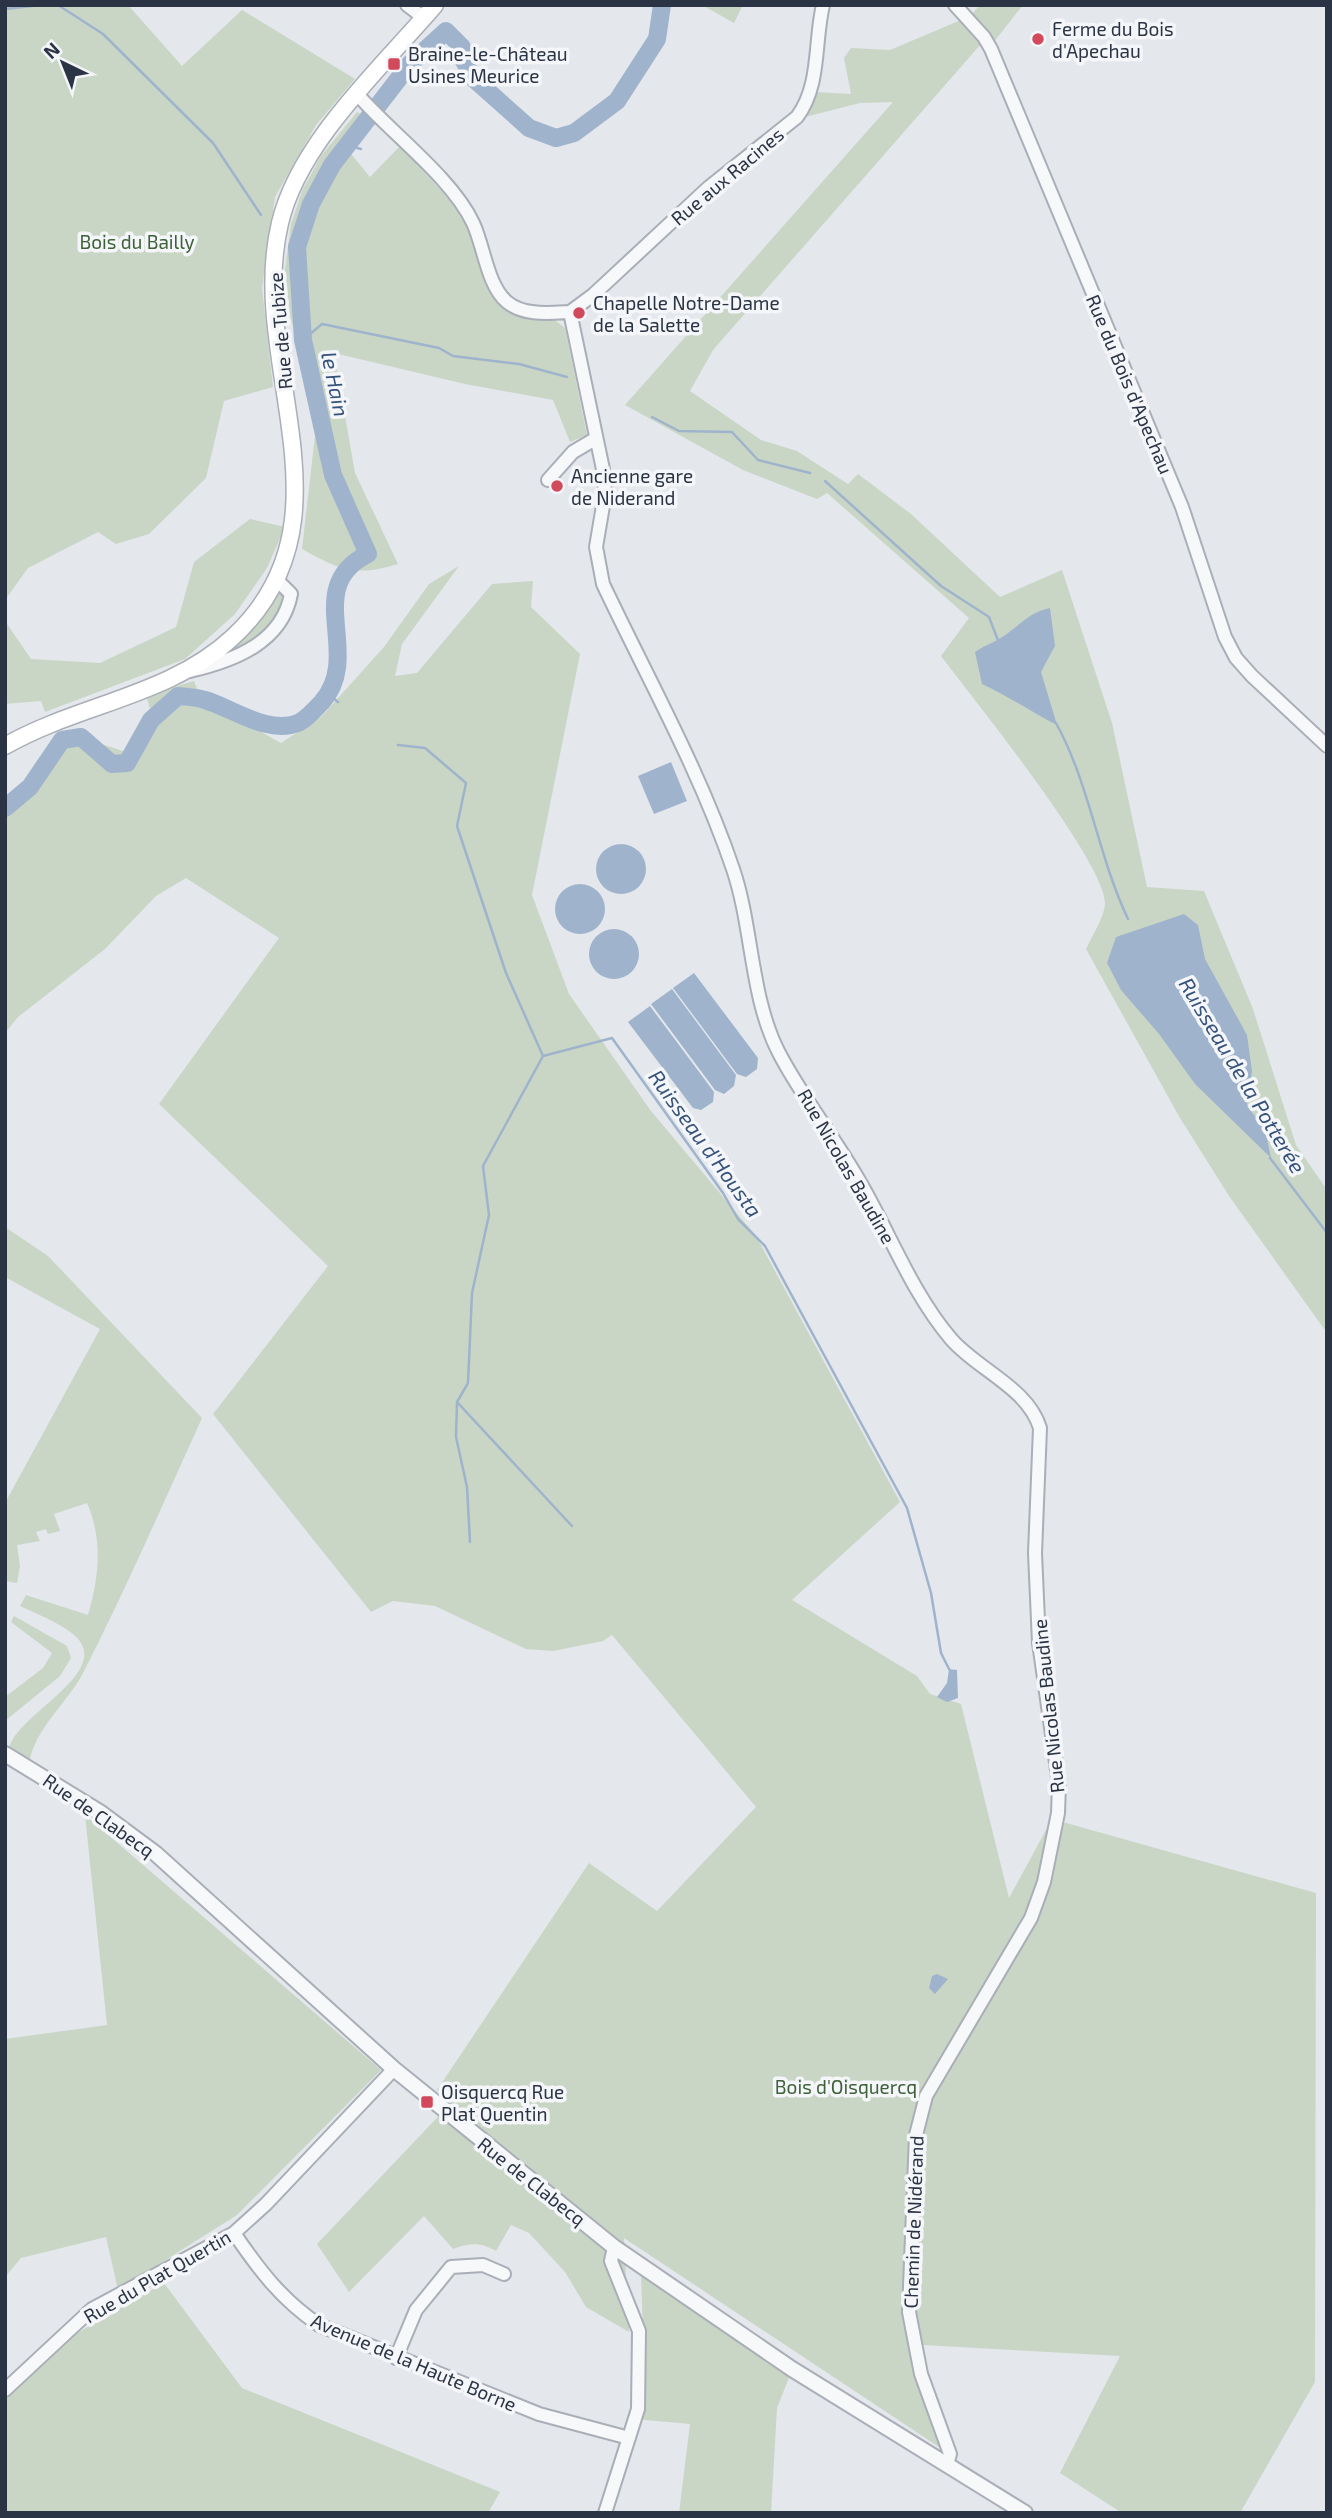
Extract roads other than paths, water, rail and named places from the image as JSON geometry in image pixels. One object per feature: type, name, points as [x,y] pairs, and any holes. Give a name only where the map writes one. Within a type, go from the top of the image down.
[{"type":"main road","name":"Rue de Tubize","points":[[5,746],[182,672],[217,651],[244,627],[276,580],[292,532],[296,474],[274,301],[274,255],[280,222],[306,163],[358,95],[429,12]]},
{"type":"street","points":[[407,5],[429,12]]},
{"type":"street","name":"Rue aux Racines","points":[[570,312],[593,295],[708,188],[797,117],[811,86],[823,5]]},
{"type":"street","name":"Rue du Bois d'Apechau","points":[[955,5],[991,49],[1165,465],[1225,637],[1236,658],[1252,676],[1327,746]]},
{"type":"street","points":[[358,95],[463,206],[481,239],[496,288],[503,299],[525,310],[570,312]]},
{"type":"street","name":"Rue Nicolas Baudine","points":[[570,312],[606,485],[596,547],[603,584],[725,845],[742,899],[765,1015],[773,1039],[851,1165],[907,1274],[939,1323],[963,1351],[1031,1407],[1040,1428],[1035,1553],[1039,1643],[1059,1796],[1044,1882],[1031,1918]]},
{"type":"street","points":[[548,480],[573,452],[595,439]]},
{"type":"street","name":"Rue de Tubize","points":[[182,672],[222,663],[266,639],[284,616],[291,594],[276,580]]},
{"type":"street","name":"Rue de Clabecq","points":[[5,1754],[81,1799],[155,1853],[394,2070],[614,2247],[792,2369],[1025,2513]]},
{"type":"street","name":"Chemin de Nidérand","points":[[947,2465],[950,2454],[921,2374],[909,2312],[916,2135],[926,2095],[1031,1918]]},
{"type":"street","name":"Rue du Plat Quertin","points":[[5,2390],[92,2309],[234,2233],[266,2204],[394,2070]]},
{"type":"street","name":"Avenue de la Haute Borne","points":[[234,2233],[259,2271],[290,2306],[319,2325],[539,2414],[629,2438]]},
{"type":"street","points":[[605,2513],[638,2409],[639,2331],[611,2261],[614,2247]]},
{"type":"street","points":[[396,2358],[416,2311],[451,2267],[482,2265],[504,2274]]},
{"type":"water","points":[[1050,608],[1055,646],[1041,672],[1057,725],[982,684],[975,652],[1006,635],[1035,613]]},
{"type":"water","points":[[671,762],[687,801],[654,814],[638,776]]},
{"type":"water","points":[[611,845],[631,845],[645,859],[645,879],[631,893],[611,893],[597,879],[597,859]]},
{"type":"water","points":[[580,884],[598,891],[605,909],[598,927],[580,934],[562,927],[555,909],[562,891]]},
{"type":"water","points":[[1184,914],[1198,925],[1205,959],[1247,1035],[1252,1071],[1247,1106],[1265,1129],[1271,1158],[1195,1084],[1159,1034],[1121,990],[1107,963],[1116,937]]},
{"type":"water","points":[[614,929],[632,936],[639,954],[632,972],[614,979],[596,972],[589,954],[596,936]]},
{"type":"water","points":[[694,973],[758,1058],[757,1069],[746,1077],[737,1074],[673,988]]},
{"type":"water","points":[[672,989],[736,1075],[734,1086],[724,1094],[715,1090],[651,1004]]},
{"type":"water","points":[[650,1006],[714,1092],[713,1102],[701,1110],[693,1108],[628,1022]]},
{"type":"water","points":[[949,1669],[957,1670],[958,1698],[947,1702],[937,1697],[947,1683]]},
{"type":"water","points":[[937,1974],[948,1979],[935,1994],[929,1988],[932,1976]]},
{"type":"waterway","points":[[5,9],[41,5]]},
{"type":"waterway","points":[[58,5],[103,34],[213,143],[261,215]]},
{"type":"waterway","name":"le Hain","points":[[5,808],[30,787],[62,740],[81,737],[112,764],[127,763],[151,720],[178,696],[202,699],[250,719],[275,726],[298,723],[322,702],[333,683],[337,663],[335,603],[338,584],[349,568],[368,554],[333,475],[303,340],[297,247],[311,204],[332,165],[410,64],[446,31],[462,47],[463,59],[473,78],[529,128],[556,138],[574,133],[617,101],[657,39],[662,5]]},
{"type":"waterway","points":[[347,145],[361,149]]},
{"type":"waterway","name":"Ruisseau de la Potterée","points":[[303,340],[322,324],[439,348],[453,356],[519,364],[567,377]]},
{"type":"waterway","name":"Ruisseau de la Potterée","points":[[652,417],[679,431],[732,432],[758,460],[810,473]]},
{"type":"waterway","name":"Ruisseau de la Potterée","points":[[825,481],[941,586],[989,617],[999,643]]},
{"type":"waterway","name":"Ruisseau d'Housta","points":[[328,694],[338,702]]},
{"type":"waterway","name":"Ruisseau de la Potterée","points":[[1056,723],[1077,771],[1109,871],[1128,919]]},
{"type":"waterway","name":"Ruisseau d'Housta","points":[[398,745],[425,748],[466,783],[457,826],[506,973],[543,1056],[612,1038],[723,1193],[738,1219],[765,1246],[907,1508],[931,1593],[941,1653],[949,1669]]},
{"type":"waterway","points":[[543,1056],[483,1166],[489,1215],[472,1293],[468,1383],[457,1402],[572,1526]]},
{"type":"waterway","name":"Ruisseau de la Potterée","points":[[1270,1158],[1327,1233]]},
{"type":"waterway","points":[[457,1403],[456,1437],[467,1487],[470,1542]]},
{"type":"place","name":"Ferme du Bois d'Apechau","points":[[1038,39]]},
{"type":"place","name":"Braine-le-Château Usines Meurice","points":[[394,64]]},
{"type":"place","name":"Chapelle Notre-Dame de la Salette","points":[[579,313]]},
{"type":"place","name":"Ancienne gare de Niderand","points":[[557,486]]},
{"type":"place","name":"Oisquercq Rue Plat Quentin","points":[[427,2102]]},
{"type":"park label","name":"Bois du Bailly","points":[[137,241]]},
{"type":"park label","name":"Bois d'Oisquercq","points":[[846,2086]]}]
